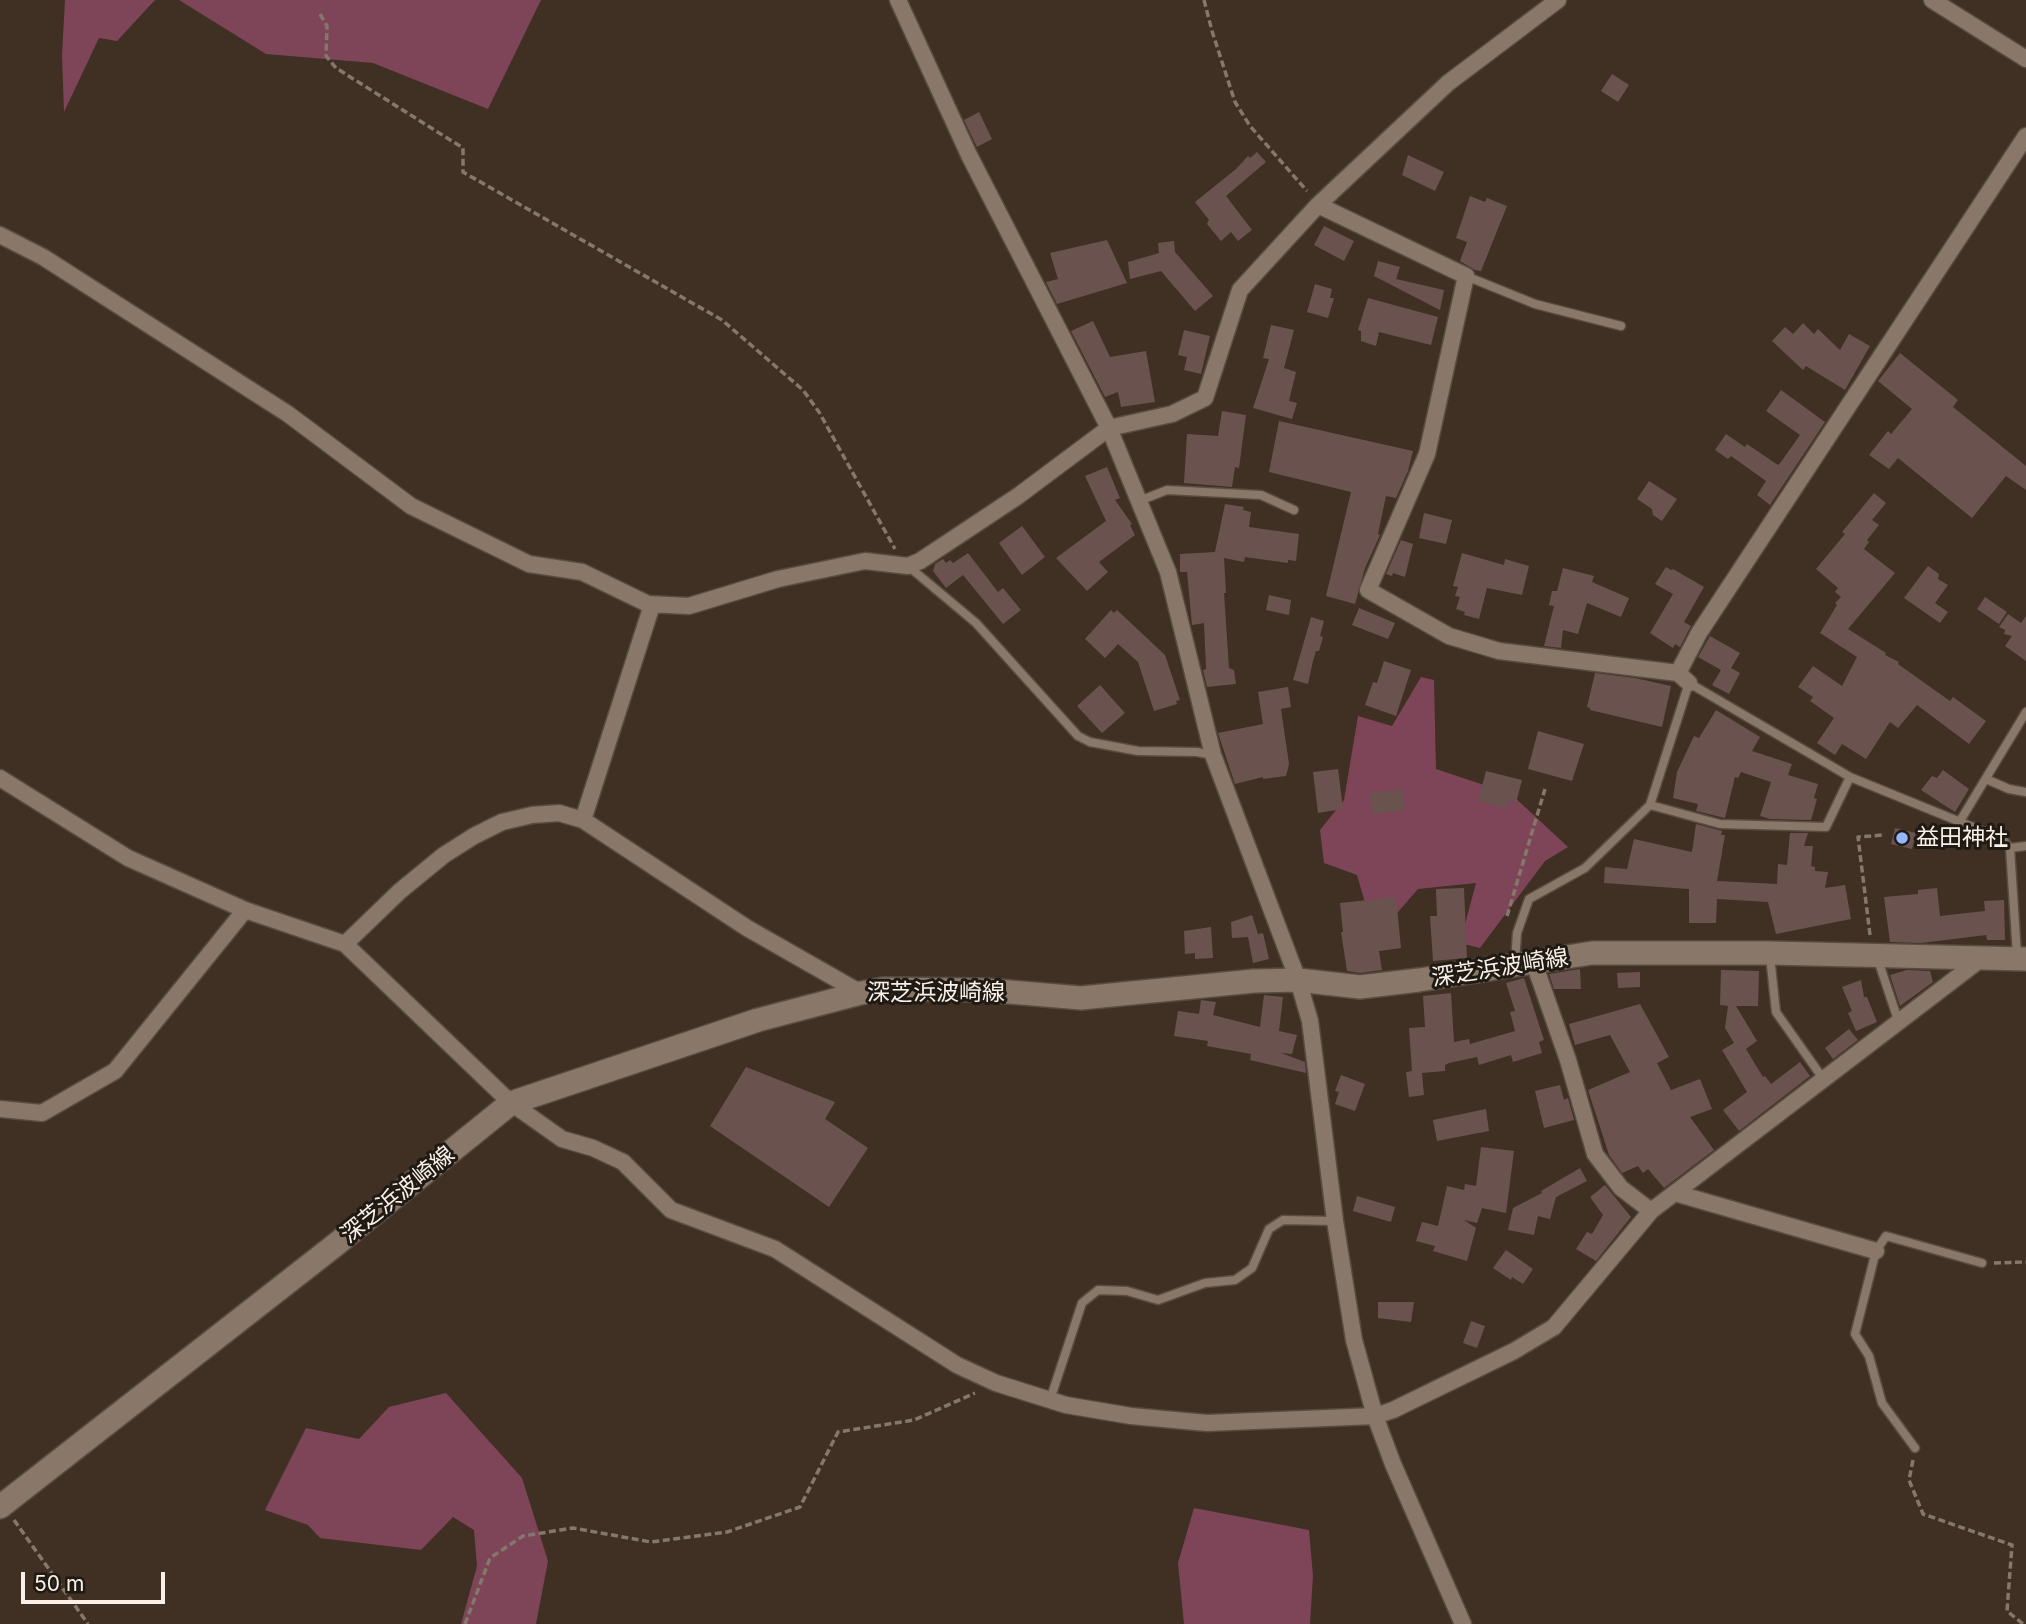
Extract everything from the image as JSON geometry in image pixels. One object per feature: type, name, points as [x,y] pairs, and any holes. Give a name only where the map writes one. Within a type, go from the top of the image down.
[{"type":"main road","name":"深芝浜波崎線","points":[[2,1505],[324,1255],[511,1103],[758,1020],[883,989],[986,990],[1081,998],[1254,981],[1298,980],[1360,987],[1592,953],[1769,953],[2021,959]]},
{"type":"street","points":[[898,0],[969,155],[1109,428],[1168,572],[1213,755],[1298,980],[1310,1021],[1335,1221],[1354,1340],[1375,1416],[1458,1622]]},
{"type":"street","points":[[0,235],[43,257],[288,414],[411,506],[529,564],[582,572],[652,605],[689,606],[778,579],[865,561],[906,566],[1018,496],[1109,428],[1172,414],[1205,398],[1240,290],[1318,205],[1448,83],[1558,0]]},
{"type":"street","points":[[1932,0],[2026,59]]},
{"type":"street","points":[[1318,205],[1465,276],[1427,454],[1368,590],[1449,636],[1499,652],[1684,678],[1699,633],[2026,136]]},
{"type":"street","points":[[583,820],[652,605]]},
{"type":"street","points":[[0,778],[128,858],[245,910],[345,944],[511,1103],[562,1139],[593,1148],[623,1162],[671,1210],[775,1249],[957,1365],[996,1383],[1066,1405],[1130,1416],[1207,1423],[1375,1416],[1468,1374],[1554,1327],[1651,1211],[1981,959]]},
{"type":"street","points":[[345,944],[444,855],[474,836],[502,822],[532,815],[559,813],[583,820],[747,928],[861,993]]},
{"type":"street","points":[[1,1112],[42,1113],[115,1071],[245,910]]},
{"type":"street","points":[[1524,964],[1568,1060],[1595,1154],[1621,1188],[1651,1211]]},
{"type":"street","points":[[1675,1192],[1876,1251]]},
{"type":"lane","points":[[1465,276],[1535,304],[1620,326]]},
{"type":"lane","points":[[1139,501],[1167,490],[1261,495],[1294,510]]},
{"type":"lane","points":[[906,566],[976,622],[1078,736],[1090,742],[1138,751],[1213,755]]},
{"type":"lane","points":[[1524,964],[1517,933],[1529,899],[1585,868],[1650,805],[1684,678],[1850,777],[2002,839],[2010,848],[2021,959]]},
{"type":"lane","points":[[1960,821],[2026,712]]},
{"type":"lane","points":[[1650,805],[1720,824],[1826,827],[1850,777]]},
{"type":"lane","points":[[1986,779],[2009,789],[2026,792]]},
{"type":"lane","points":[[2010,848],[2026,846]]},
{"type":"lane","points":[[1769,953],[1776,1012],[1824,1080]]},
{"type":"lane","points":[[1874,955],[1899,1023]]},
{"type":"lane","points":[[1050,1400],[1082,1303],[1098,1290],[1126,1291],[1158,1300],[1205,1283],[1234,1280],[1252,1268],[1269,1229],[1283,1220],[1335,1221]]},
{"type":"lane","points":[[1915,1448],[1882,1403],[1869,1356],[1855,1334],[1876,1251],[1886,1236],[1982,1263]]},
{"type":"path","points":[[1204,0],[1235,102],[1250,126],[1318,205]]},
{"type":"path","points":[[320,14],[327,26],[326,56],[336,68],[463,148],[463,172],[722,320],[803,390],[819,412],[906,566]]},
{"type":"path","points":[[1506,919],[1545,789]]},
{"type":"path","points":[[1874,955],[1858,837],[1883,835]]},
{"type":"path","points":[[1982,1263],[2026,1262]]},
{"type":"path","points":[[465,1624],[490,1558],[523,1536],[573,1528],[651,1542],[727,1532],[800,1507],[838,1432],[914,1420],[996,1383]]},
{"type":"path","points":[[1915,1448],[1909,1480],[1923,1514],[2012,1545],[2007,1611],[2022,1624]]},
{"type":"path","points":[[2,1505],[88,1624]]},
{"type":"shaded area","points":[[65,0],[155,0],[117,41],[99,38],[64,112],[62,55]]},
{"type":"shaded area","points":[[179,0],[541,0],[488,109],[373,63],[266,54]]},
{"type":"shaded area","points":[[1421,677],[1434,680],[1436,769],[1511,794],[1568,847],[1545,861],[1480,948],[1460,943],[1476,883],[1418,889],[1392,919],[1368,913],[1357,875],[1324,863],[1320,830],[1344,800],[1358,716],[1392,726]]},
{"type":"shaded area","points":[[446,1393],[522,1478],[548,1561],[536,1624],[461,1624],[477,1566],[474,1530],[453,1517],[421,1550],[320,1538],[308,1525],[265,1510],[306,1428],[359,1439],[389,1407]]},
{"type":"shaded area","points":[[1194,1508],[1309,1530],[1313,1576],[1310,1624],[1184,1624],[1178,1563]]},
{"type":"building","points":[[1612,74],[1629,85],[1618,102],[1601,91]]},
{"type":"building","points":[[979,112],[992,139],[977,147],[964,120]]},
{"type":"building","points":[[1257,152],[1266,162],[1226,196],[1252,230],[1238,241],[1231,232],[1221,241],[1207,224],[1209,220],[1195,202],[1248,156],[1250,158]]},
{"type":"building","points":[[1408,155],[1444,172],[1435,191],[1402,175]]},
{"type":"building","points":[[1470,196],[1485,202],[1487,198],[1507,206],[1481,271],[1460,261],[1467,242],[1456,238]]},
{"type":"building","points":[[1324,226],[1354,241],[1344,261],[1314,245]]},
{"type":"building","points":[[1107,240],[1127,283],[1057,304],[1046,282],[1058,279],[1050,253]]},
{"type":"building","points":[[1174,241],[1175,252],[1213,296],[1195,311],[1161,271],[1130,279],[1128,262],[1159,253],[1158,243]]},
{"type":"building","points":[[1378,261],[1400,267],[1396,279],[1444,290],[1440,310],[1374,276]]},
{"type":"building","points":[[1315,284],[1332,289],[1330,298],[1334,298],[1328,318],[1307,312]]},
{"type":"building","points":[[1368,298],[1438,317],[1431,345],[1379,332],[1376,346],[1361,341],[1361,331],[1358,330]]},
{"type":"building","points":[[1093,321],[1110,357],[1146,351],[1155,402],[1121,407],[1118,392],[1105,397],[1071,331]]},
{"type":"building","points":[[1803,323],[1814,334],[1818,329],[1840,350],[1849,334],[1870,346],[1845,390],[1806,366],[1803,370],[1772,341],[1785,327],[1793,334]]},
{"type":"building","points":[[1271,325],[1294,330],[1284,368],[1296,372],[1289,401],[1297,403],[1292,419],[1253,408],[1269,359],[1263,358]]},
{"type":"building","points":[[1184,330],[1210,336],[1201,374],[1184,370],[1187,357],[1178,355]]},
{"type":"building","points":[[1900,353],[1958,400],[1953,407],[2026,466],[2026,490],[2006,476],[1972,518],[1898,458],[1889,469],[1869,455],[1888,431],[1891,434],[1912,409],[1878,381]]},
{"type":"building","points":[[1781,390],[1825,422],[1770,505],[1757,495],[1766,481],[1731,456],[1728,459],[1715,450],[1726,434],[1745,447],[1747,444],[1778,465],[1800,435],[1766,411]]},
{"type":"building","points":[[1222,411],[1246,415],[1239,468],[1235,467],[1232,487],[1184,483],[1187,434],[1218,436]]},
{"type":"building","points":[[1279,421],[1413,451],[1408,471],[1396,498],[1386,496],[1378,534],[1380,535],[1365,568],[1355,604],[1326,596],[1351,492],[1269,472]]},
{"type":"building","points":[[1107,467],[1120,498],[1115,500],[1132,524],[1130,525],[1135,535],[1099,562],[1108,572],[1087,591],[1056,558],[1106,521],[1085,476]]},
{"type":"building","points":[[1649,481],[1677,499],[1662,521],[1653,515],[1652,509],[1637,499]]},
{"type":"building","points":[[1874,493],[1886,503],[1872,520],[1879,525],[1867,540],[1869,542],[1864,549],[1895,573],[1848,629],[1899,662],[1898,664],[1950,701],[1953,697],[1986,721],[1969,744],[1917,705],[1898,728],[1890,722],[1866,759],[1842,744],[1835,755],[1817,743],[1834,718],[1810,701],[1813,697],[1798,687],[1813,666],[1842,686],[1857,657],[1820,633],[1837,605],[1835,603],[1841,597],[1835,592],[1838,588],[1816,569]]},
{"type":"building","points":[[1225,504],[1244,507],[1243,510],[1251,512],[1249,527],[1299,534],[1296,561],[1288,560],[1288,563],[1245,557],[1244,562],[1224,558],[1229,668],[1234,670],[1236,684],[1207,687],[1203,670],[1206,669],[1204,623],[1192,625],[1187,572],[1180,572],[1180,554],[1215,552]]},
{"type":"building","points":[[1424,513],[1452,520],[1446,544],[1419,538]]},
{"type":"building","points":[[1022,526],[1045,557],[1022,575],[999,543]]},
{"type":"building","points":[[1401,540],[1413,544],[1405,577],[1386,574]]},
{"type":"building","points":[[968,553],[998,592],[1003,588],[1021,610],[1003,624],[963,575],[946,588],[933,571],[935,564],[943,559],[946,563],[950,560],[953,563]]},
{"type":"building","points":[[1462,553],[1504,565],[1505,559],[1529,566],[1522,595],[1487,588],[1479,619],[1464,615],[1465,612],[1456,609],[1460,597],[1455,596],[1458,587],[1453,586]]},
{"type":"building","points":[[1928,566],[1939,574],[1938,579],[1948,585],[1935,603],[1948,612],[1940,623],[1904,598]]},
{"type":"building","points":[[1666,567],[1704,587],[1684,622],[1691,626],[1680,647],[1675,644],[1673,648],[1650,633],[1673,594],[1655,584]]},
{"type":"building","points":[[1563,568],[1594,576],[1592,582],[1629,598],[1621,617],[1587,603],[1578,634],[1563,630],[1561,648],[1544,646],[1554,606],[1549,605],[1552,591],[1557,591]]},
{"type":"building","points":[[1269,595],[1291,600],[1289,615],[1266,610]]},
{"type":"building","points":[[1985,597],[2007,612],[1999,624],[1977,609]]},
{"type":"building","points":[[1359,608],[1395,623],[1388,639],[1352,625]]},
{"type":"building","points":[[1111,610],[1114,613],[1117,610],[1165,655],[1180,700],[1176,701],[1177,704],[1154,711],[1138,662],[1118,644],[1105,658],[1085,639]]},
{"type":"building","points":[[2008,614],[2021,623],[2026,616],[2026,661],[2005,646],[2012,636],[2004,634],[2005,630],[1999,627]]},
{"type":"building","points":[[1311,617],[1324,621],[1320,636],[1323,637],[1319,651],[1316,651],[1308,684],[1293,680]]},
{"type":"building","points":[[1710,636],[1740,653],[1731,668],[1740,673],[1729,694],[1712,685],[1721,670],[1698,657]]},
{"type":"building","points":[[1384,661],[1411,670],[1396,716],[1365,705],[1373,682],[1377,683]]},
{"type":"building","points":[[1595,673],[1671,686],[1662,727],[1590,710],[1587,707]]},
{"type":"building","points":[[1100,685],[1125,713],[1102,733],[1077,706]]},
{"type":"building","points":[[1288,687],[1291,707],[1281,709],[1289,764],[1286,776],[1263,777],[1235,784],[1218,733],[1263,724],[1258,692]]},
{"type":"building","points":[[1716,710],[1760,737],[1752,751],[1792,764],[1788,775],[1818,784],[1811,820],[1770,819],[1760,816],[1771,782],[1741,772],[1738,778],[1735,777],[1725,818],[1696,811],[1698,804],[1673,798],[1677,772],[1694,736],[1699,738]]},
{"type":"building","points":[[1538,731],[1584,744],[1572,781],[1528,769]]},
{"type":"building","points":[[1338,769],[1343,809],[1318,813],[1313,772]]},
{"type":"building","points":[[1943,770],[1969,789],[1955,812],[1921,790],[1932,776],[1937,778]]},
{"type":"building","points":[[1486,771],[1522,780],[1516,803],[1508,801],[1507,808],[1478,801]]},
{"type":"building","points":[[1402,789],[1405,810],[1372,814],[1370,793]]},
{"type":"building","points":[[1696,824],[1722,831],[1721,835],[1725,835],[1717,881],[1777,884],[1778,864],[1787,865],[1790,833],[1808,833],[1804,846],[1813,846],[1811,866],[1815,867],[1815,871],[1828,872],[1825,888],[1845,885],[1851,919],[1776,934],[1768,902],[1717,899],[1716,923],[1689,923],[1689,889],[1604,883],[1605,867],[1627,869],[1634,839],[1692,852]]},
{"type":"building","name":"益田神社","points":[[1895,828],[1916,833],[1912,849],[1891,844]]},
{"type":"building","points":[[1464,888],[1467,958],[1433,961],[1430,916],[1437,916],[1436,889]]},
{"type":"building","points":[[1937,888],[1940,916],[1985,911],[1984,901],[2004,900],[2005,940],[1987,940],[1986,935],[1921,943],[1890,942],[1884,897],[1918,894],[1918,890]]},
{"type":"building","points":[[1396,897],[1401,948],[1379,951],[1382,970],[1360,973],[1347,971],[1340,903]]},
{"type":"building","points":[[1252,915],[1258,934],[1263,933],[1269,959],[1253,963],[1248,937],[1232,938],[1231,922]]},
{"type":"building","points":[[1211,927],[1213,958],[1195,959],[1195,953],[1185,954],[1184,931]]},
{"type":"building","points":[[1580,969],[1581,989],[1554,989],[1549,974]]},
{"type":"building","points":[[1721,970],[1759,971],[1758,1006],[1736,1006],[1757,1041],[1746,1049],[1763,1077],[1771,1084],[1800,1062],[1810,1076],[1739,1131],[1723,1110],[1747,1092],[1722,1050],[1734,1043],[1725,1028],[1728,1006],[1720,1005]]},
{"type":"building","points":[[1907,970],[1930,971],[1933,982],[1900,1006],[1890,975]]},
{"type":"building","points":[[1640,972],[1640,987],[1618,988],[1617,973]]},
{"type":"building","points":[[1524,978],[1544,1040],[1539,1042],[1542,1053],[1513,1062],[1511,1055],[1479,1065],[1477,1057],[1449,1063],[1445,1065],[1445,1071],[1422,1073],[1424,1095],[1409,1097],[1406,1072],[1412,1071],[1409,1028],[1425,1027],[1423,996],[1451,993],[1454,1042],[1469,1039],[1470,1044],[1515,1031],[1510,1012],[1515,1011],[1506,983]]},
{"type":"building","points":[[1861,980],[1864,997],[1867,997],[1877,1022],[1856,1031],[1848,1013],[1852,1011],[1842,987]]},
{"type":"building","points":[[1264,995],[1283,997],[1279,1031],[1297,1035],[1292,1054],[1281,1053],[1305,1062],[1306,1073],[1250,1060],[1251,1054],[1207,1046],[1208,1041],[1174,1036],[1178,1011],[1199,1014],[1201,1000],[1216,1002],[1213,1015],[1260,1027]]},
{"type":"building","points":[[1640,1004],[1669,1057],[1657,1063],[1671,1090],[1700,1079],[1712,1109],[1690,1117],[1714,1150],[1664,1188],[1648,1169],[1643,1173],[1638,1166],[1622,1173],[1609,1155],[1588,1090],[1630,1072],[1610,1035],[1575,1045],[1569,1024]]},
{"type":"building","points":[[1849,1029],[1858,1040],[1833,1059],[1825,1048]]},
{"type":"building","points":[[746,1067],[835,1102],[825,1119],[868,1148],[829,1207],[710,1126]]},
{"type":"building","points":[[1341,1075],[1365,1084],[1355,1111],[1335,1104],[1339,1092],[1335,1091]]},
{"type":"building","points":[[1560,1085],[1564,1100],[1568,1098],[1574,1120],[1544,1128],[1535,1091]]},
{"type":"building","points":[[1486,1109],[1489,1131],[1437,1141],[1433,1120]]},
{"type":"building","points":[[1481,1147],[1514,1151],[1506,1213],[1482,1208],[1477,1223],[1464,1220],[1476,1228],[1467,1261],[1433,1251],[1435,1246],[1416,1241],[1422,1222],[1438,1226],[1447,1186],[1464,1190],[1465,1184],[1476,1186]]},
{"type":"building","points":[[1580,1168],[1587,1181],[1556,1197],[1550,1219],[1538,1216],[1534,1235],[1508,1230],[1513,1208]]},
{"type":"building","points":[[1605,1185],[1631,1217],[1596,1261],[1576,1249],[1587,1232],[1592,1234],[1603,1215],[1590,1197]]},
{"type":"building","points":[[1357,1196],[1395,1207],[1391,1222],[1353,1211]]},
{"type":"building","points":[[1506,1250],[1533,1269],[1523,1284],[1512,1277],[1511,1280],[1493,1268]]},
{"type":"building","points":[[1378,1302],[1414,1302],[1411,1322],[1378,1318]]},
{"type":"building","points":[[1471,1321],[1485,1326],[1477,1348],[1463,1343]]},
{"type":"place","name":"益田神社","points":[[1902,838]]}]
